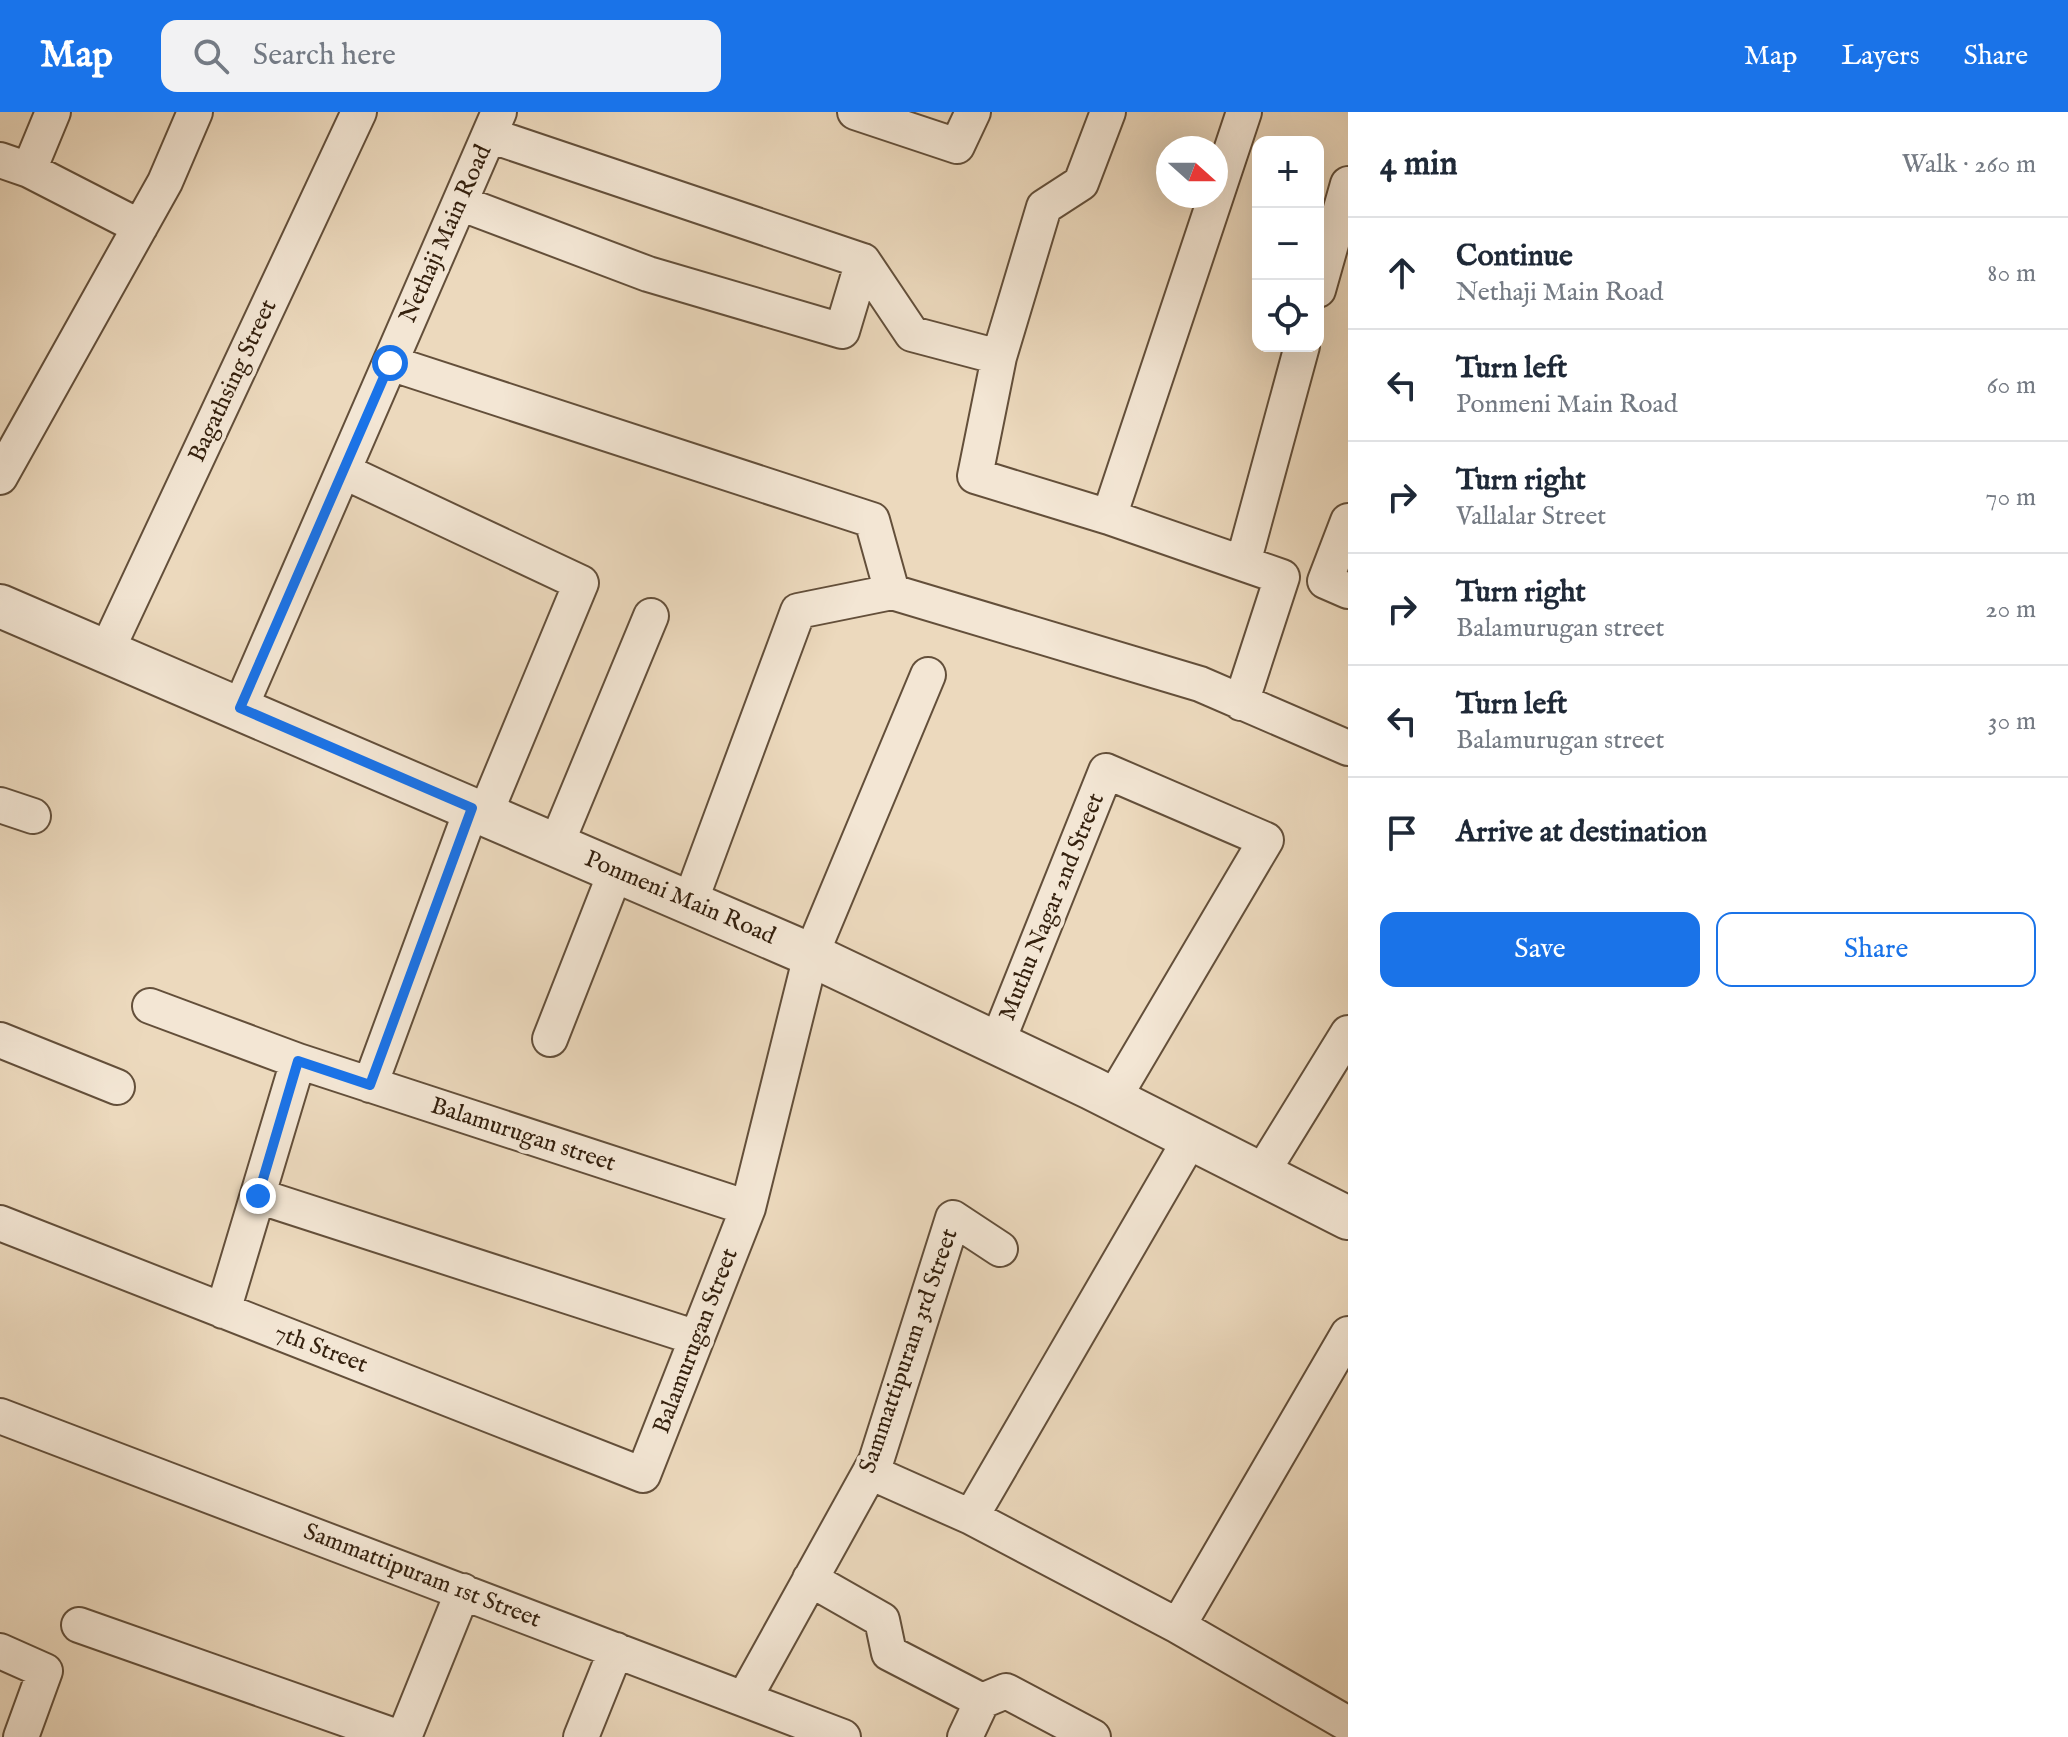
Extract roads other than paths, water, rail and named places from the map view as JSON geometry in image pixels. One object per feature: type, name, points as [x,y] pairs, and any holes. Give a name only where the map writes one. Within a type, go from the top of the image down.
[{"type":"street","points":[[53,112],[14,165],[140,227]]},
{"type":"street","points":[[0,477],[165,182],[195,112]]},
{"type":"street","name":"Bagathsing Street","points":[[107,650],[359,112]]},
{"type":"street","points":[[855,112],[957,146],[973,112]]},
{"type":"street","points":[[1108,112],[1081,183],[1044,207],[999,357],[975,476],[1109,517],[1282,577],[1241,703]]},
{"type":"street","points":[[1109,517],[1244,112]]},
{"type":"street","points":[[494,124],[863,261],[912,334],[999,357]]},
{"type":"street","name":"Nethaji Main Road","points":[[240,708],[494,124]]},
{"type":"street","points":[[1321,280],[1348,184]]},
{"type":"street","points":[[460,203],[648,274],[842,331],[863,261]]},
{"type":"street","points":[[1243,563],[1300,352]]},
{"type":"street","points":[[390,363],[872,520],[892,592]]},
{"type":"street","points":[[343,471],[581,583],[479,811],[370,1085]]},
{"type":"street","points":[[1348,521],[1325,581],[1348,591]]},
{"type":"street","points":[[690,902],[798,611],[892,592],[1200,684],[1348,748]]},
{"type":"street","name":"Ponmeni Main Road","points":[[0,606],[811,955],[1113,1099],[1348,1218]]},
{"type":"street","points":[[556,845],[651,616]]},
{"type":"street","points":[[748,1208],[811,955],[928,675]]},
{"type":"street","name":"Muthu Nagar 2nd Street","points":[[997,1043],[1106,771],[1266,840],[1113,1099]]},
{"type":"street","points":[[0,805],[33,816]]},
{"type":"street","points":[[550,1039],[616,871]]},
{"type":"street","name":"Balamurugan street","points":[[150,1006],[298,1061],[748,1208]]},
{"type":"street","points":[[1261,1174],[1348,1033]]},
{"type":"street","points":[[0,1040],[117,1087]]},
{"type":"street","points":[[223,1311],[298,1061]]},
{"type":"street","points":[[971,1517],[1191,1138]]},
{"type":"street","points":[[258,1196],[697,1338]]},
{"type":"street","name":"Balamurugan Street","points":[[643,1475],[748,1208]]},
{"type":"street","name":"Sammattipuram 3rd Street","points":[[744,1699],[876,1461],[953,1218],[1000,1249]]},
{"type":"street","name":"7th Street","points":[[0,1223],[643,1475]]},
{"type":"street","points":[[1178,1626],[1348,1334]]},
{"type":"street","name":"Sammattipuram 1st Street","points":[[0,1416],[843,1737]]},
{"type":"street","points":[[870,1472],[971,1517],[1178,1626],[1348,1724]]},
{"type":"street","points":[[810,1579],[882,1620],[889,1653],[982,1701]]},
{"type":"street","points":[[404,1737],[463,1591]]},
{"type":"street","points":[[79,1625],[397,1737]]},
{"type":"street","points":[[581,1737],[616,1650]]},
{"type":"street","points":[[0,1651],[45,1671],[21,1737]]},
{"type":"street","points":[[965,1737],[982,1701],[1006,1691],[1093,1737]]}]
